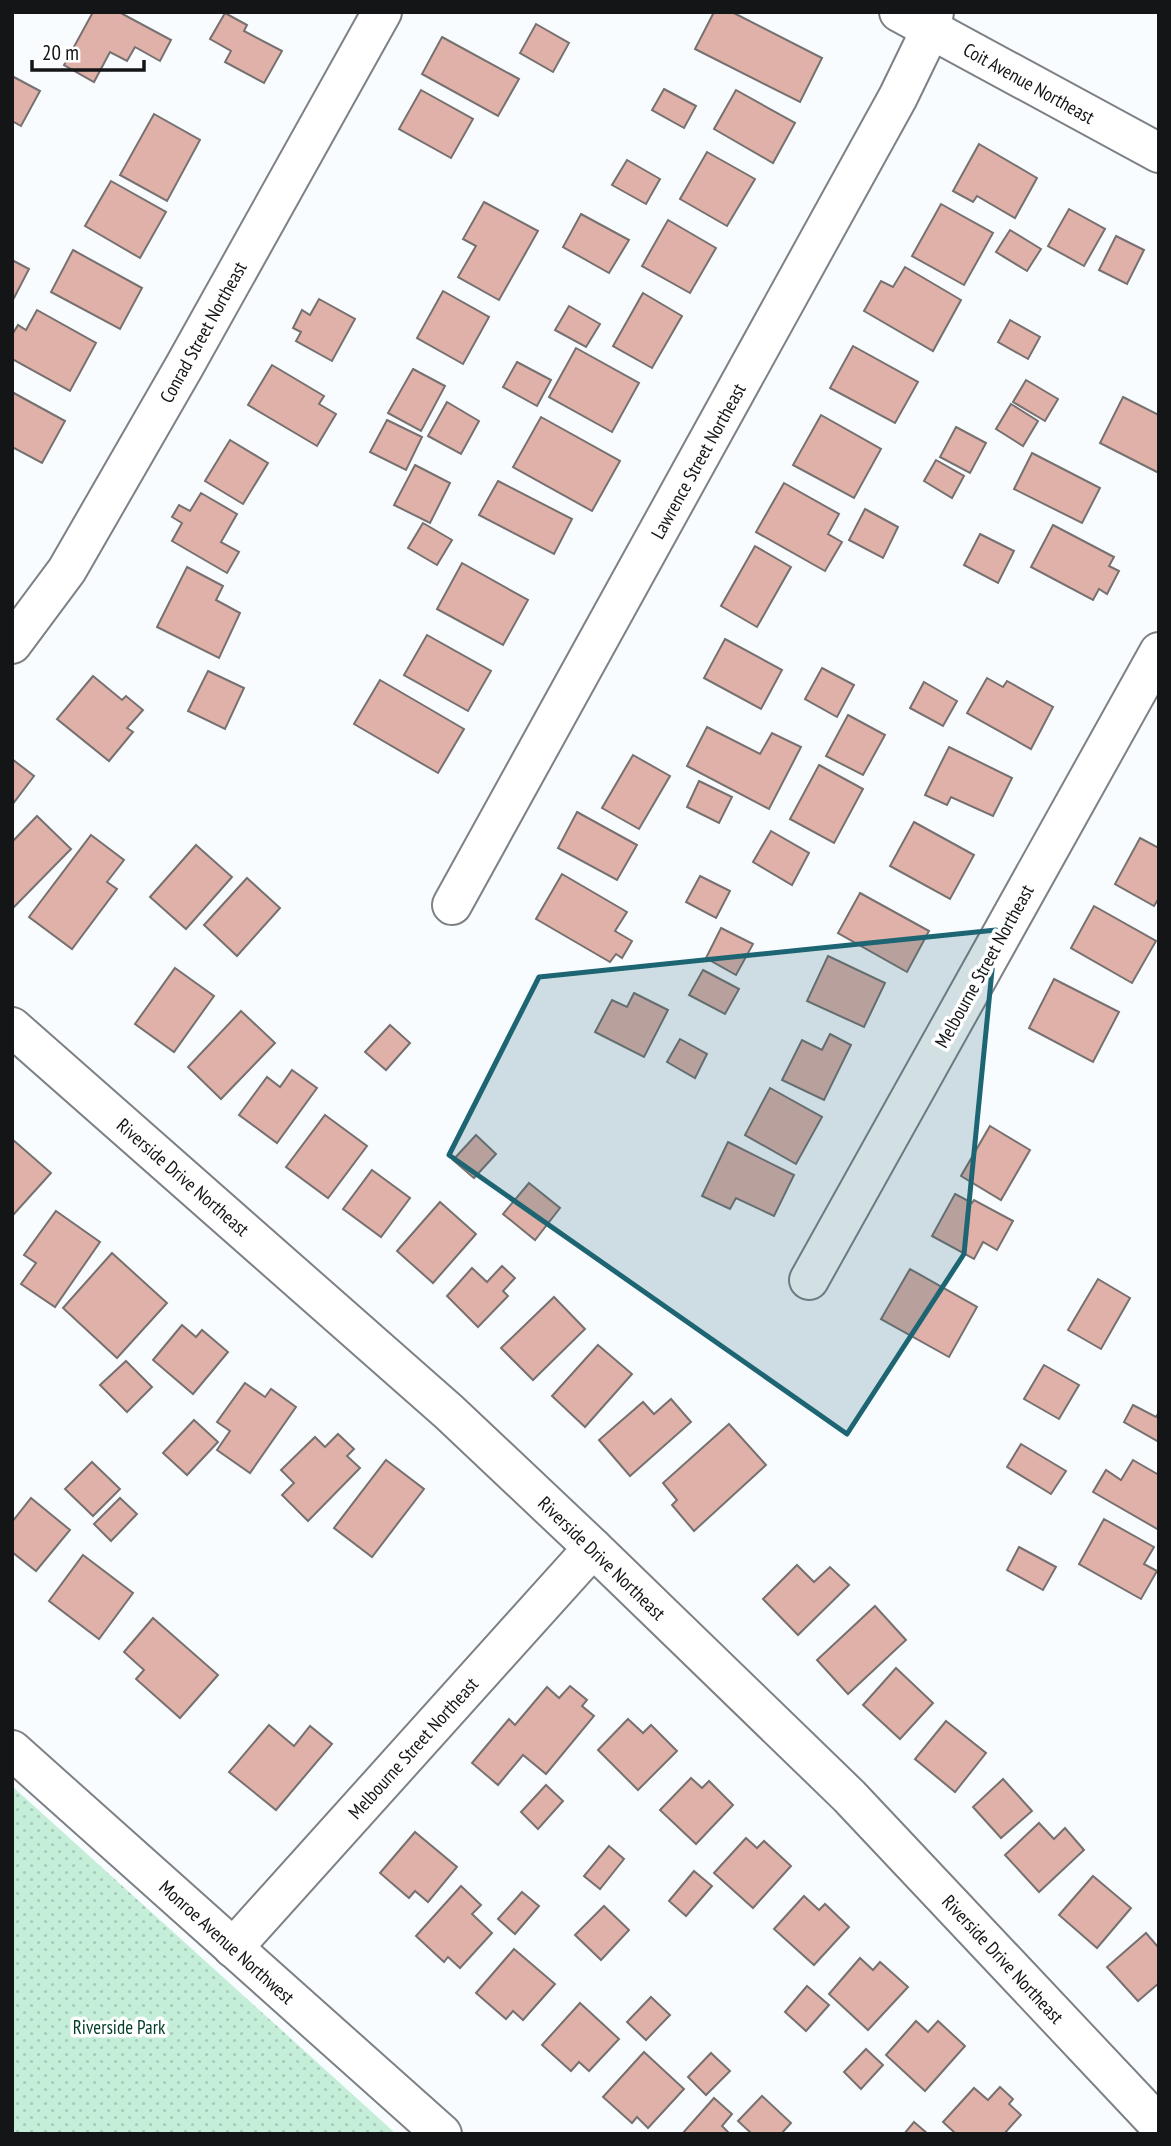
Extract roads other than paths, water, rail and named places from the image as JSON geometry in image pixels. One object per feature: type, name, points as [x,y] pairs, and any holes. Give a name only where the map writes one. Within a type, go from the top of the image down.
[{"type":"street","name":"Conrad Street Northeast","points":[[12,644],[67,570],[382,12]]},
{"type":"street","name":"Coit Avenue Northeast","points":[[921,18],[1159,153]]},
{"type":"street","name":"Lawrence Street Northeast","points":[[452,905],[898,97],[921,18]]},
{"type":"street","name":"Melbourne Street Northeast","points":[[809,1280],[1159,652]]},
{"type":"street","name":"Riverside Drive Northeast","points":[[12,1027],[449,1412],[593,1548],[849,1796],[1159,2125]]},
{"type":"street","name":"Melbourne Street Northeast","points":[[233,1948],[593,1548]]},
{"type":"street","name":"Monroe Avenue Northwest","points":[[12,1750],[442,2134]]},
{"type":"park label","name":"Riverside Park","points":[[119,2027]]}]
